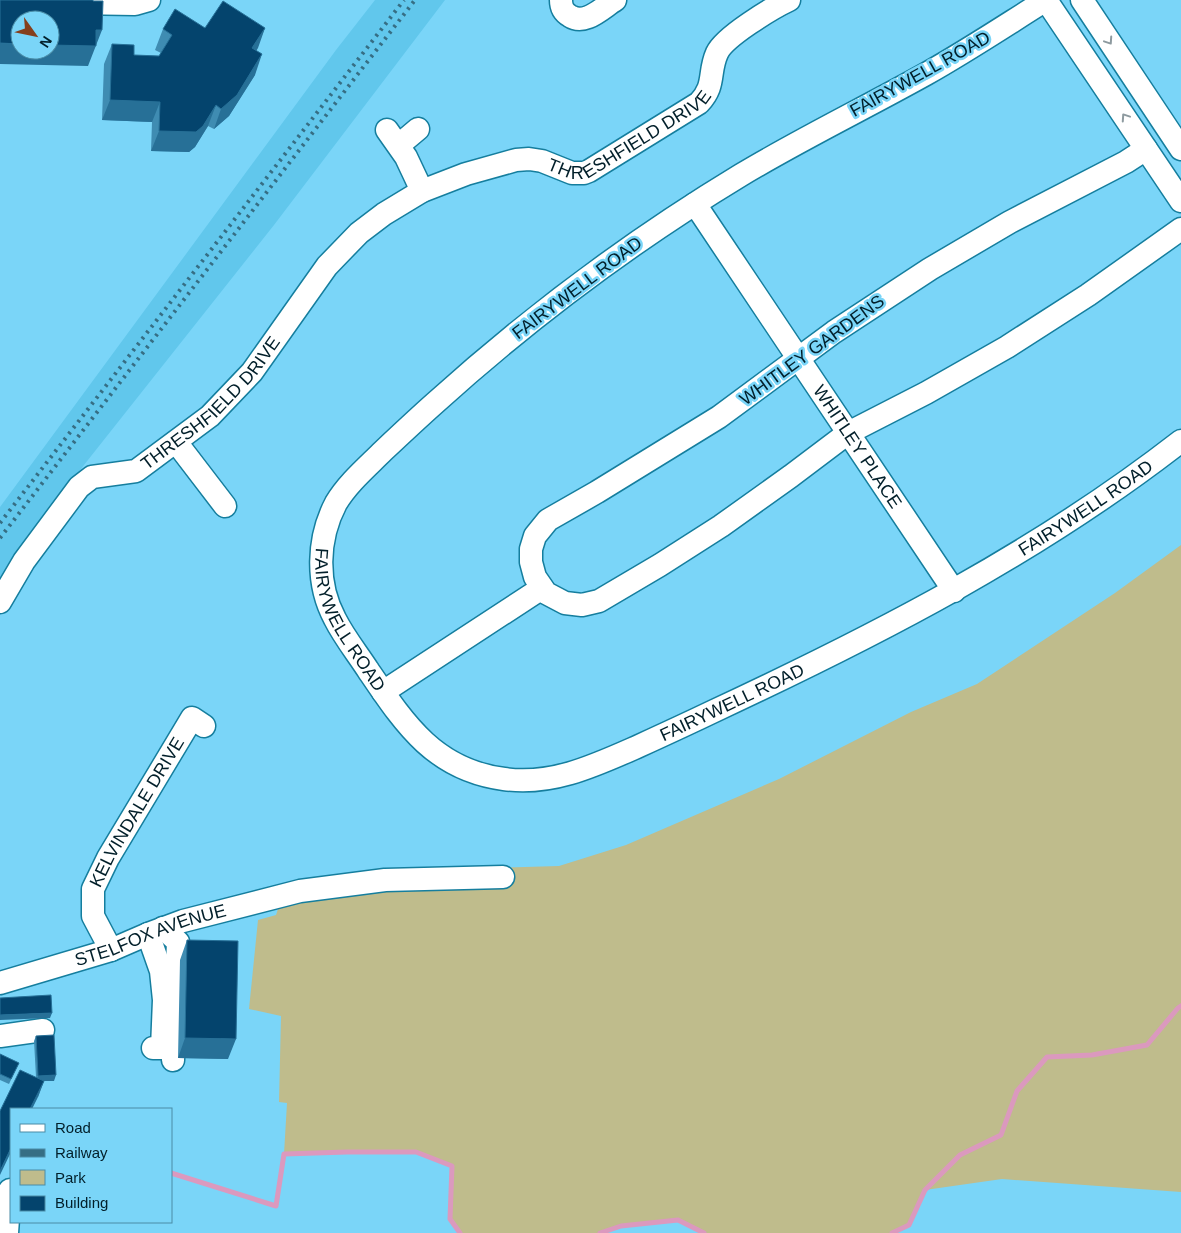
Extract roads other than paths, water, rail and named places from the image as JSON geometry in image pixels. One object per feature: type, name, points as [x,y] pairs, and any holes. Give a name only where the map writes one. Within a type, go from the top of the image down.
[{"type":"street","points":[[67,2],[135,4],[149,0]]},
{"type":"street","points":[[561,0],[564,12],[574,19],[581,20],[588,18],[615,0]]},
{"type":"street","name":"THRESHFIELD DRIVE","points":[[5,607],[24,561],[85,481],[96,476],[136,471],[210,416],[258,364],[312,285],[359,233],[384,214],[422,191],[466,174],[524,159],[542,161],[572,173],[584,174],[699,103],[710,87],[714,62],[722,44],[789,0]]},
{"type":"street","points":[[1046,0],[1181,201]]},
{"type":"street","name":"FAIRYWELL ROAD","points":[[1046,0],[964,52],[772,156],[694,204],[567,294],[490,354],[420,416],[361,473],[336,503],[323,542],[321,566],[324,589],[336,621],[404,721],[421,740],[438,754],[477,773],[503,779],[526,781],[555,778],[621,754],[732,702],[842,649],[954,591],[1042,538],[1181,441]]},
{"type":"street","points":[[1059,19],[1083,1],[1175,136]]},
{"type":"street","points":[[418,130],[393,137],[413,170],[422,191]]},
{"type":"street","name":"WHITLEY GARDENS","points":[[542,588],[532,570],[530,554],[535,536],[548,520],[720,417],[857,316],[946,260],[1010,222],[1126,162],[1144,146],[1175,136]]},
{"type":"street","name":"WHITLEY PLACE","points":[[694,204],[954,591]]},
{"type":"street","points":[[384,692],[542,588],[552,597],[571,605],[582,605],[599,601],[714,530],[792,476],[848,433],[934,389],[1020,339],[1088,295],[1181,229]]},
{"type":"street","points":[[176,442],[224,506]]},
{"type":"street","name":"KELVINDALE DRIVE","points":[[111,950],[93,916],[93,890],[108,858],[192,718],[204,726]]},
{"type":"street","name":"STELFOX AVENUE","points":[[0,983],[111,950],[183,921],[300,891],[385,880],[503,877]]},
{"type":"street","points":[[153,1048],[162,1048],[164,1000],[155,931]]},
{"type":"street","points":[[155,931],[178,942],[173,1060]]},
{"type":"street","points":[[0,1036],[42,1030]]},
{"type":"street","points":[[7,1233],[10,1190]]},
{"type":"waterway","points":[[892,1233],[909,1225],[925,1190],[960,1155],[1001,1135],[1017,1091],[1047,1057],[1092,1055],[1147,1045],[1181,1006]]},
{"type":"waterway","points":[[172,1173],[276,1206],[284,1154],[416,1152],[452,1166],[450,1219],[460,1233]]},
{"type":"waterway","points":[[600,1233],[621,1226],[678,1220],[704,1233]]},
{"type":"railway","points":[[0,523],[404,0]]},
{"type":"railway","points":[[0,538],[415,0]]}]
